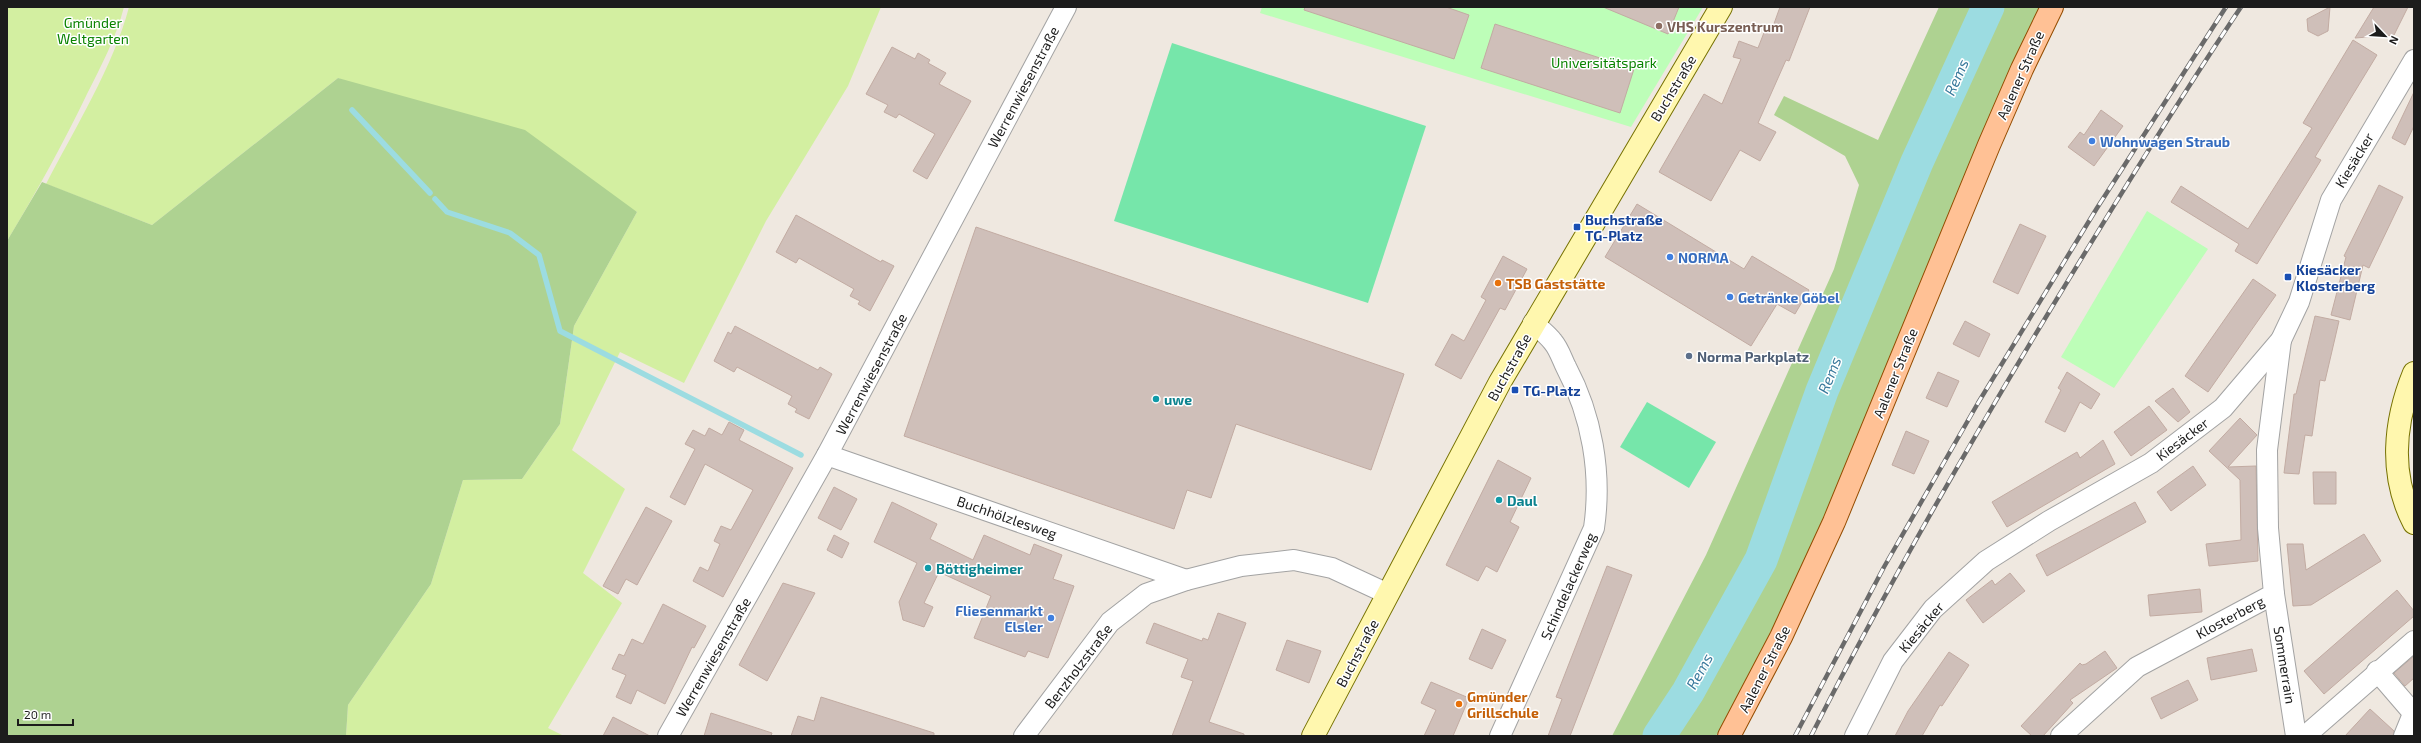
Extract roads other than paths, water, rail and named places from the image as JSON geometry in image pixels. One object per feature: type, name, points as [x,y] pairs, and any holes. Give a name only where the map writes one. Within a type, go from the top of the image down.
[{"type":"main road","name":"Aalener Straße","points":[[1729,736],[1782,637],[1834,522],[1992,138],[2022,69],[2052,7]]},
{"type":"street","name":"Werrenwiesenstraße","points":[[668,736],[827,455],[1066,7]]},
{"type":"street","name":"Buchstraße","points":[[1313,736],[1486,407],[1533,323],[1721,7]]},
{"type":"street","name":"Kiesäcker","points":[[1855,736],[1893,661],[1933,609],[1986,561],[2049,521],[2151,463],[2223,408],[2281,340],[2299,302],[2330,200],[2414,60]]},
{"type":"street","name":"Schindelackerweg","points":[[1500,736],[1594,528],[1598,504],[1597,471],[1590,428],[1573,379],[1554,343],[1533,323]]},
{"type":"street","name":"Klosterberg","points":[[2061,736],[2137,667],[2274,594],[2268,528],[2267,450],[2281,340]]},
{"type":"street","points":[[2414,373],[2405,395],[2397,435],[2397,473],[2407,509],[2414,523]]},
{"type":"street","name":"Buchhölzlesweg","points":[[827,455],[1186,580]]},
{"type":"street","name":"Benzholzstraße","points":[[1024,736],[1110,622],[1146,594],[1186,580],[1241,566],[1294,560],[1332,568],[1388,594]]},
{"type":"street","name":"Sommerrain","points":[[2274,594],[2296,736]]},
{"type":"street","points":[[2305,736],[2377,671],[2414,641]]},
{"type":"street","points":[[2377,671],[2414,714],[2404,736]]},
{"type":"waterway","name":"Rems","points":[[1659,736],[1688,692],[1761,560],[1822,391],[1917,162],[1988,7]]},
{"type":"waterway","points":[[352,110],[430,193]]},
{"type":"waterway","points":[[435,199],[447,212],[510,233],[539,255],[560,331],[801,455]]},
{"type":"railway","points":[[1795,736],[1884,567],[1978,403],[2097,208],[2226,7]]},
{"type":"railway","points":[[1811,736],[1898,571],[1991,409],[2123,191],[2241,7]]},
{"type":"place","name":"VHS Kurszentrum","points":[[1659,26]]},
{"type":"place","name":"Wohnwagen Straub","points":[[2092,141]]},
{"type":"place","name":"Buchstraße TG-Platz","points":[[1577,227]]},
{"type":"place","name":"NORMA","points":[[1670,257]]},
{"type":"place","name":"Kiesäcker Klosterberg","points":[[2288,277]]},
{"type":"place","name":"TSB Gaststätte","points":[[1498,283]]},
{"type":"place","name":"Getränke Göbel","points":[[1730,297]]},
{"type":"place","name":"Norma Parkplatz","points":[[1689,356]]},
{"type":"place","name":"TG-Platz","points":[[1515,390]]},
{"type":"place","name":"uwe","points":[[1156,399]]},
{"type":"place","name":"Daul","points":[[1499,500]]},
{"type":"place","name":"Böttigheimer","points":[[928,568]]},
{"type":"place","name":"Fliesenmarkt Elsler","points":[[1051,618]]},
{"type":"place","name":"Gmünder Grillschule","points":[[1459,704]]},
{"type":"park label","name":"Gmünder Weltgarten","points":[[93,30]]},
{"type":"park label","name":"Universitätspark","points":[[1604,62]]}]
